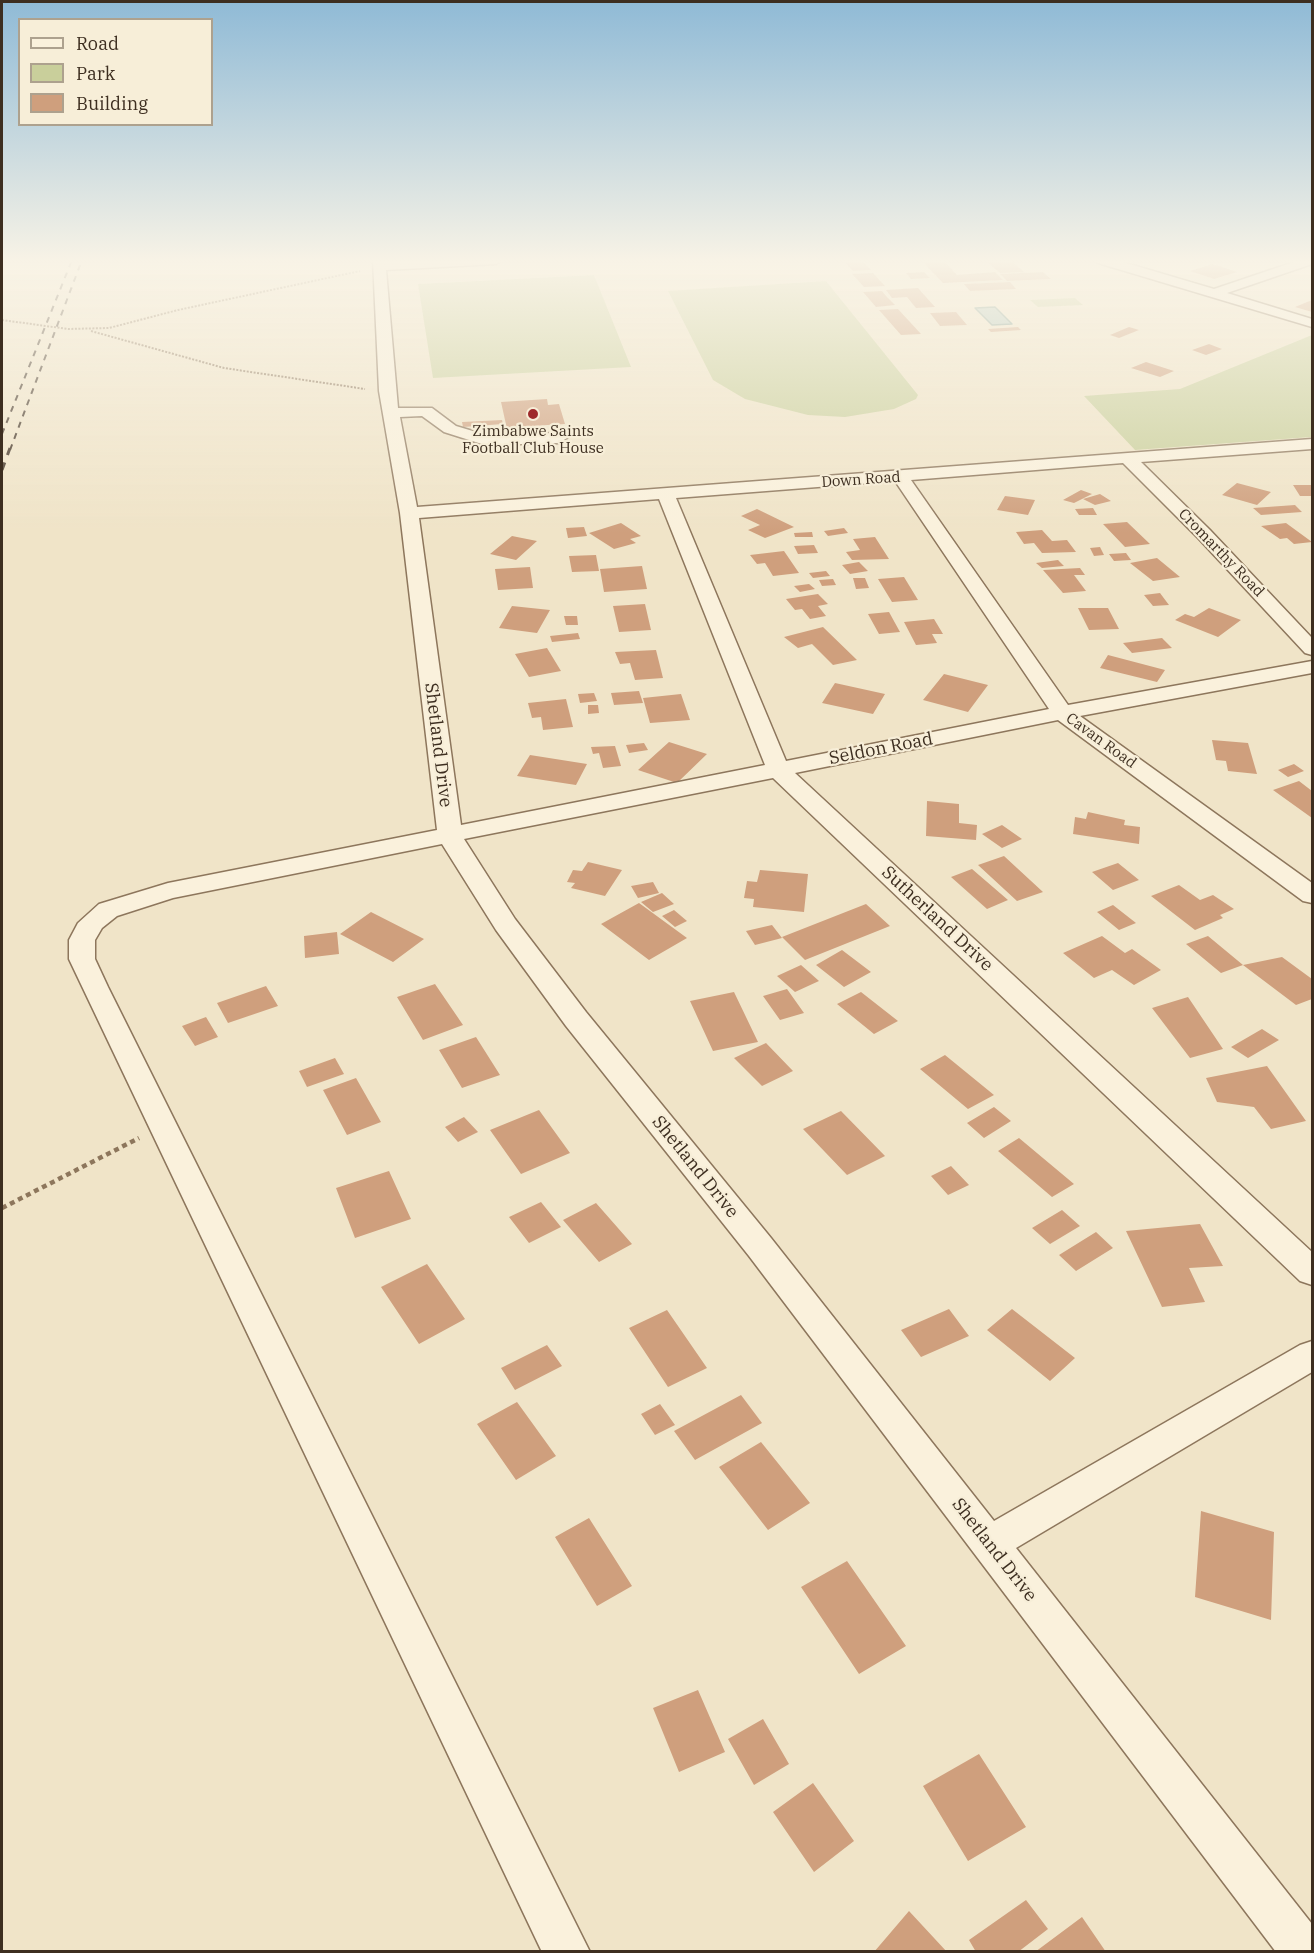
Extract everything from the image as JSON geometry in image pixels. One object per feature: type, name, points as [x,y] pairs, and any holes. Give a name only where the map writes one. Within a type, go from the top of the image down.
[{"type":"street","name":"Shetland Drive","points":[[385,351],[389,402],[410,513],[450,837],[505,924],[576,1019],[760,1247],[1305,1952]]},
{"type":"street","points":[[389,402],[426,411],[432,418],[450,429],[485,440],[559,438]]},
{"type":"street","name":"Down Road","points":[[410,513],[1309,446]]},
{"type":"street","name":"Cromarthy Road","points":[[1127,458],[1212,543],[1312,649]]},
{"type":"street","name":"Cavan Road","points":[[902,477],[1062,713],[1312,894]]},
{"type":"street","name":"Sutherland Drive","points":[[666,494],[778,770],[1312,1272]]},
{"type":"street","name":"Seldon Road","points":[[567,1952],[160,1127],[82,959],[82,940],[91,923],[108,910],[168,891],[450,837],[1062,713],[1312,667]]},
{"type":"street","points":[[989,1545],[1312,1355]]},
{"type":"path","points":[[164,351],[224,368],[314,383],[389,402]]},
{"type":"path","points":[[2,1208],[160,1127]]},
{"type":"green space","points":[[429,351],[625,351],[631,367],[433,378]]},
{"type":"green space","points":[[698,351],[883,351],[918,395],[916,399],[894,409],[845,417],[808,415],[745,399],[713,380]]},
{"type":"green space","points":[[1273,351],[1312,351],[1311,437],[1135,450],[1084,396],[1180,389]]},
{"type":"building","points":[[1195,351],[1216,351],[1206,355]]},
{"type":"building","points":[[1146,362],[1174,371],[1160,377],[1131,368]]},
{"type":"building","name":"Zimbabwe Saints Football Club House","points":[[547,399],[548,405],[559,404],[565,424],[530,426],[532,437],[509,438],[501,402]]},
{"type":"building","points":[[502,420],[503,424],[463,427],[462,422]]},
{"type":"building","points":[[1237,483],[1271,492],[1257,505],[1222,495]]},
{"type":"building","points":[[1293,485],[1312,485],[1312,496],[1300,496]]},
{"type":"building","points":[[1081,490],[1092,494],[1074,503],[1063,500]]},
{"type":"building","points":[[1100,494],[1111,501],[1095,505],[1083,499]]},
{"type":"building","points":[[1005,496],[1035,500],[1028,515],[997,510]]},
{"type":"building","points":[[1295,505],[1302,512],[1261,515],[1253,508]]},
{"type":"building","points":[[1093,508],[1097,515],[1079,515],[1075,509]]},
{"type":"building","points":[[757,509],[794,527],[765,538],[748,530],[760,525],[741,516]]},
{"type":"building","points":[[1127,522],[1150,544],[1125,547],[1103,524]]},
{"type":"building","points":[[621,523],[641,536],[630,539],[636,543],[614,549],[589,533]]},
{"type":"building","points":[[1286,523],[1312,542],[1294,544],[1287,538],[1280,539],[1261,526]]},
{"type":"building","points":[[584,527],[587,536],[568,538],[566,528]]},
{"type":"building","points":[[844,528],[848,533],[828,536],[824,531]]},
{"type":"building","points":[[1042,530],[1052,541],[1067,540],[1076,552],[1042,553],[1034,543],[1024,544],[1016,532]]},
{"type":"building","points":[[812,532],[813,537],[795,537],[794,533]]},
{"type":"building","points":[[512,536],[537,541],[516,560],[490,554]]},
{"type":"building","points":[[875,537],[889,559],[852,560],[846,552],[860,550],[853,539]]},
{"type":"building","points":[[814,545],[818,553],[798,554],[794,546]]},
{"type":"building","points":[[1100,547],[1104,555],[1094,556],[1090,548]]},
{"type":"building","points":[[784,551],[799,573],[773,576],[765,563],[757,564],[750,555]]},
{"type":"building","points":[[1126,553],[1131,560],[1114,561],[1109,554]]},
{"type":"building","points":[[596,555],[599,571],[572,572],[569,556]]},
{"type":"building","points":[[1157,558],[1180,577],[1153,581],[1130,563]]},
{"type":"building","points":[[1058,560],[1064,566],[1042,568],[1036,563]]},
{"type":"building","points":[[859,562],[868,571],[850,574],[842,565]]},
{"type":"building","points":[[642,566],[647,589],[604,592],[600,569]]},
{"type":"building","points":[[530,567],[533,588],[498,590],[495,569]]},
{"type":"building","points":[[1080,568],[1085,575],[1074,575],[1086,591],[1063,593],[1043,570]]},
{"type":"building","points":[[826,571],[830,576],[813,578],[809,573]]},
{"type":"building","points":[[904,577],[918,600],[892,602],[878,579]]},
{"type":"building","points":[[853,578],[865,578],[869,588],[856,589]]},
{"type":"building","points":[[833,579],[836,585],[822,586],[819,580]]},
{"type":"building","points":[[809,584],[815,589],[800,592],[794,586]]},
{"type":"building","points":[[1160,593],[1169,605],[1153,606],[1144,595]]},
{"type":"building","points":[[818,594],[828,604],[818,606],[826,616],[810,619],[802,609],[795,610],[786,599]]},
{"type":"building","points":[[645,604],[651,630],[619,632],[613,606]]},
{"type":"building","points":[[512,606],[550,610],[537,633],[499,628]]},
{"type":"building","points":[[1078,608],[1108,608],[1119,629],[1089,630]]},
{"type":"building","points":[[1209,608],[1241,620],[1218,637],[1175,620],[1185,614],[1194,617]]},
{"type":"building","points":[[889,612],[900,632],[879,634],[868,614]]},
{"type":"building","points":[[564,616],[577,616],[578,625],[566,625]]},
{"type":"building","points":[[934,619],[943,634],[932,634],[937,643],[916,645],[904,622]]},
{"type":"building","points":[[823,627],[857,660],[833,665],[812,644],[798,648],[784,637]]},
{"type":"building","points":[[578,633],[580,639],[552,642],[550,636]]},
{"type":"building","points":[[1162,638],[1172,648],[1132,653],[1123,643]]},
{"type":"building","points":[[547,648],[561,671],[529,677],[515,654]]},
{"type":"building","points":[[656,650],[663,678],[635,680],[630,663],[620,664],[615,652]]},
{"type":"building","points":[[1108,655],[1165,670],[1157,682],[1100,668]]},
{"type":"building","points":[[944,674],[988,685],[968,712],[923,700]]},
{"type":"building","points":[[835,683],[885,694],[873,714],[822,703]]},
{"type":"building","points":[[639,691],[643,703],[614,705],[611,693]]},
{"type":"building","points":[[594,693],[597,701],[580,703],[578,694]]},
{"type":"building","points":[[681,694],[690,720],[650,723],[643,698]]},
{"type":"building","points":[[566,699],[573,727],[543,730],[541,717],[532,718],[528,703]]},
{"type":"building","points":[[588,705],[598,705],[599,713],[588,714]]},
{"type":"building","points":[[1212,740],[1248,743],[1257,774],[1228,771],[1226,761],[1216,760]]},
{"type":"building","points":[[669,742],[707,754],[677,783],[638,770]]},
{"type":"building","points":[[644,743],[648,750],[629,753],[626,745]]},
{"type":"building","points":[[615,746],[621,766],[603,768],[599,753],[593,754],[591,747]]},
{"type":"building","points":[[530,755],[587,764],[576,785],[517,776]]},
{"type":"building","points":[[1294,764],[1304,771],[1288,777],[1278,770]]},
{"type":"building","points":[[1299,781],[1312,791],[1312,818],[1273,790]]},
{"type":"building","points":[[927,801],[959,804],[959,823],[977,825],[976,840],[926,836]]},
{"type":"building","points":[[1088,812],[1125,820],[1124,825],[1140,827],[1139,844],[1073,834],[1075,817],[1086,819]]},
{"type":"building","points":[[1002,825],[1022,839],[1002,848],[982,834]]},
{"type":"building","points":[[1004,856],[1043,892],[1017,901],[978,865]]},
{"type":"building","points":[[588,862],[622,870],[605,896],[571,888],[575,883],[567,882],[573,870],[582,871]]},
{"type":"building","points":[[1118,863],[1139,880],[1113,890],[1092,872]]},
{"type":"building","points":[[972,869],[1008,900],[987,909],[951,877]]},
{"type":"building","points":[[760,870],[808,874],[804,912],[753,907],[754,899],[744,898],[747,881],[757,882]]},
{"type":"building","points":[[653,882],[659,893],[638,898],[631,886]]},
{"type":"building","points":[[1179,885],[1200,900],[1213,895],[1234,909],[1220,915],[1223,918],[1195,930],[1151,896]]},
{"type":"building","points":[[662,893],[674,904],[653,912],[641,902]]},
{"type":"building","points":[[639,903],[687,938],[649,960],[601,924]]},
{"type":"building","points":[[866,904],[890,926],[805,960],[782,937]]},
{"type":"building","points":[[1113,905],[1136,923],[1119,930],[1097,912]]},
{"type":"building","points":[[674,910],[687,921],[675,927],[662,916]]},
{"type":"building","points":[[371,912],[424,939],[393,962],[340,934]]},
{"type":"building","points":[[772,925],[782,938],[755,945],[746,931]]},
{"type":"building","points":[[337,932],[339,954],[305,958],[304,936]]},
{"type":"building","points":[[1102,936],[1125,953],[1132,949],[1161,970],[1134,985],[1112,970],[1094,978],[1063,953]]},
{"type":"building","points":[[1208,936],[1243,965],[1221,973],[1186,944]]},
{"type":"building","points":[[842,950],[871,972],[844,987],[816,965]]},
{"type":"building","points":[[1282,957],[1312,979],[1312,999],[1296,1005],[1243,965]]},
{"type":"building","points":[[801,965],[819,981],[795,992],[777,976]]},
{"type":"building","points":[[435,984],[463,1025],[423,1040],[397,997]]},
{"type":"building","points":[[266,986],[278,1006],[228,1023],[217,1003]]},
{"type":"building","points":[[787,989],[804,1013],[780,1020],[763,996]]},
{"type":"building","points":[[734,992],[758,1042],[713,1051],[690,1001]]},
{"type":"building","points":[[861,992],[898,1021],[874,1034],[837,1004]]},
{"type":"building","points":[[1188,997],[1223,1049],[1190,1058],[1152,1008]]},
{"type":"building","points":[[206,1017],[218,1037],[195,1046],[182,1026]]},
{"type":"building","points":[[1262,1029],[1279,1040],[1248,1058],[1231,1047]]},
{"type":"building","points":[[476,1037],[500,1075],[462,1088],[439,1050]]},
{"type":"building","points":[[766,1043],[793,1071],[762,1086],[734,1058]]},
{"type":"building","points":[[945,1055],[994,1095],[968,1109],[920,1069]]},
{"type":"building","points":[[335,1058],[344,1074],[307,1087],[299,1071]]},
{"type":"building","points":[[1267,1066],[1306,1121],[1271,1129],[1254,1107],[1217,1102],[1206,1078]]},
{"type":"building","points":[[356,1078],[381,1122],[347,1135],[323,1090]]},
{"type":"building","points":[[994,1107],[1011,1121],[984,1138],[967,1123]]},
{"type":"building","points":[[539,1110],[570,1153],[521,1174],[490,1130]]},
{"type":"building","points":[[841,1111],[885,1156],[847,1175],[803,1129]]},
{"type":"building","points":[[464,1117],[478,1132],[458,1142],[445,1127]]},
{"type":"building","points":[[1019,1138],[1074,1184],[1052,1197],[998,1151]]},
{"type":"building","points":[[951,1166],[969,1185],[948,1195],[931,1176]]},
{"type":"building","points":[[389,1171],[411,1219],[355,1238],[336,1188]]},
{"type":"building","points":[[541,1202],[561,1227],[529,1243],[509,1217]]},
{"type":"building","points":[[596,1203],[632,1244],[599,1262],[563,1220]]},
{"type":"building","points":[[1062,1210],[1080,1226],[1050,1244],[1032,1228]]},
{"type":"building","points":[[1200,1224],[1223,1266],[1189,1268],[1205,1302],[1162,1307],[1126,1231]]},
{"type":"building","points":[[1096,1232],[1113,1248],[1076,1271],[1059,1255]]},
{"type":"building","points":[[427,1264],[465,1319],[419,1344],[381,1287]]},
{"type":"building","points":[[949,1309],[969,1336],[921,1357],[901,1330]]},
{"type":"building","points":[[1012,1309],[1075,1358],[1050,1381],[987,1330]]},
{"type":"building","points":[[667,1310],[707,1368],[668,1387],[629,1328]]},
{"type":"building","points":[[547,1345],[562,1366],[515,1390],[501,1368]]},
{"type":"building","points":[[741,1395],[762,1423],[695,1460],[674,1431]]},
{"type":"building","points":[[517,1402],[556,1456],[516,1480],[477,1424]]},
{"type":"building","points":[[660,1404],[675,1425],[655,1435],[641,1414]]},
{"type":"building","points":[[761,1442],[810,1503],[768,1530],[719,1467]]},
{"type":"building","points":[[1201,1511],[1274,1532],[1271,1620],[1195,1597]]},
{"type":"building","points":[[589,1518],[632,1586],[597,1606],[555,1537]]},
{"type":"building","points":[[847,1561],[906,1646],[859,1674],[801,1587]]},
{"type":"building","points":[[698,1690],[725,1752],[679,1772],[653,1708]]},
{"type":"building","points":[[763,1719],[789,1764],[754,1785],[728,1739]]},
{"type":"building","points":[[979,1754],[1026,1827],[968,1861],[923,1786]]},
{"type":"building","points":[[813,1783],[854,1841],[814,1872],[773,1812]]},
{"type":"building","points":[[1026,1900],[1048,1929],[1018,1952],[976,1952],[969,1940]]},
{"type":"building","points":[[909,1911],[947,1952],[874,1952]]},
{"type":"building","points":[[1082,1917],[1106,1952],[1035,1952]]},
{"type":"railway","points":[[2,434],[35,351]]},
{"type":"railway","points":[[10,450],[47,351]]},
{"type":"railway","points":[[2,470],[10,448]]},
{"type":"place","name":"Zimbabwe Saints Football Club House","points":[[533,414]]}]
